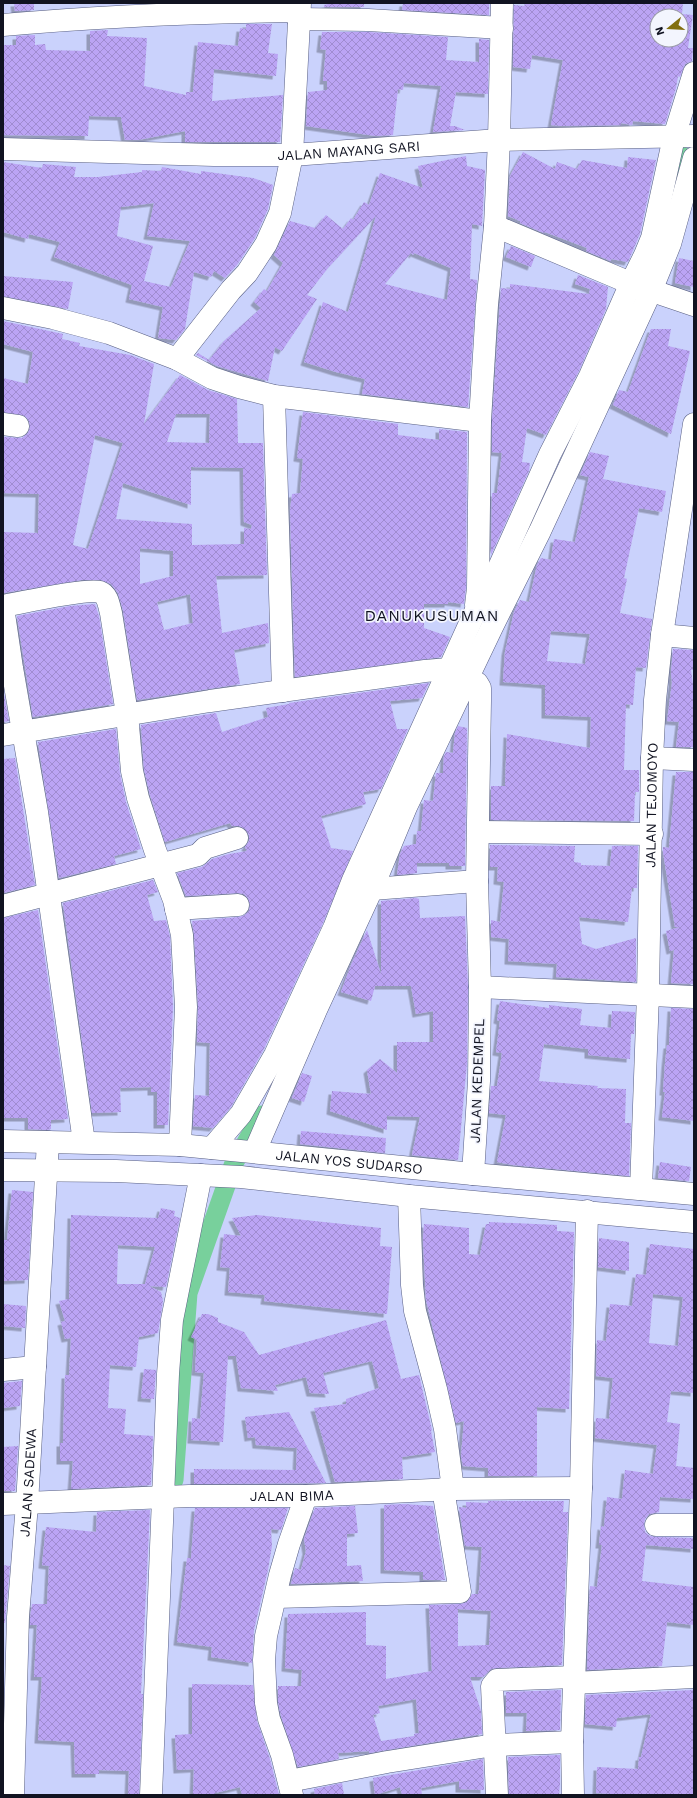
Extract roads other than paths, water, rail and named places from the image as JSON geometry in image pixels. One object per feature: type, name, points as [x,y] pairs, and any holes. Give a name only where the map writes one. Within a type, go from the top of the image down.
[{"type":"street","points":[[254,1151],[316,1010],[372,889],[406,807],[459,674],[476,610],[478,588],[480,421],[487,305],[495,226],[499,140],[502,3]]},
{"type":"street","points":[[177,359],[231,290],[247,273],[266,244],[280,213],[292,155],[299,11]]},
{"type":"street","points":[[3,25],[86,18],[175,13],[369,11],[502,28]]},
{"type":"street","points":[[215,1148],[241,1114],[275,1055],[334,928],[353,880],[459,674],[493,625],[540,531],[641,287],[645,255],[652,238],[683,137],[694,73]]},
{"type":"street","name":"JALAN MAYANG SARI","points":[[3,149],[292,155],[499,140],[683,137]]},
{"type":"street","points":[[476,610],[491,585],[550,454],[590,376],[641,287],[670,244],[694,158]]},
{"type":"street","points":[[495,226],[641,287],[694,305]]},
{"type":"street","points":[[3,308],[53,318],[108,333],[177,359],[212,378],[274,396],[480,421]]},
{"type":"street","points":[[274,396],[283,692]]},
{"type":"street","name":"JALAN TEJOMOYO","points":[[641,1189],[648,994],[652,834],[652,758],[655,700],[662,635],[688,506],[694,428]]},
{"type":"street","points":[[84,1142],[49,895],[13,733],[12,668],[3,607],[86,591],[100,592],[107,598],[112,613],[127,714],[132,771],[138,798],[160,866],[176,909],[182,935],[186,1007],[180,1144]]},
{"type":"street","points":[[662,635],[694,638]]},
{"type":"street","points":[[13,733],[127,714],[283,692],[459,674]]},
{"type":"street","name":"JALAN KEDEMPEL","points":[[459,674],[477,683],[480,688],[479,832],[477,881],[480,987],[479,1081],[473,1174]]},
{"type":"street","points":[[652,758],[694,760]]},
{"type":"street","points":[[479,832],[652,834]]},
{"type":"street","points":[[3,906],[198,855],[205,848],[237,838]]},
{"type":"street","points":[[372,889],[477,881]]},
{"type":"street","points":[[176,909],[238,905]]},
{"type":"street","points":[[480,987],[694,997]]},
{"type":"street","name":"JALAN YOS SUDARSO","points":[[3,1141],[180,1144],[473,1174],[694,1194]]},
{"type":"street","name":"JALAN SADEWA","points":[[13,1795],[8,1724],[27,1504],[48,1142]]},
{"type":"street","name":"JALAN YOS SUDARSO","points":[[3,1170],[123,1171],[241,1177],[409,1196],[587,1211],[694,1222]]},
{"type":"street","points":[[151,1795],[171,1497],[165,1416],[172,1320],[209,1175]]},
{"type":"street","points":[[276,1597],[460,1592],[448,1489],[445,1429],[415,1311],[412,1285],[409,1196]]},
{"type":"street","points":[[573,1795],[572,1742],[581,1488],[587,1211]]},
{"type":"street","points":[[3,1370],[34,1367]]},
{"type":"street","name":"JALAN BIMA","points":[[3,1504],[171,1497],[306,1496],[448,1489],[581,1488]]},
{"type":"street","points":[[306,1496],[287,1550],[266,1636],[264,1660],[264,1684],[269,1719],[291,1788],[387,1762],[494,1745],[572,1742]]},
{"type":"street","points":[[656,1525],[694,1525]]},
{"type":"street","points":[[497,1795],[492,1686],[497,1680],[694,1677]]},
{"type":"waterway","points":[[670,211],[681,155]]},
{"type":"waterway","points":[[174,1480],[188,1293],[234,1163],[262,1115]]},
{"type":"district","name":"DANUKUSUMAN","points":[[432,615]]}]
